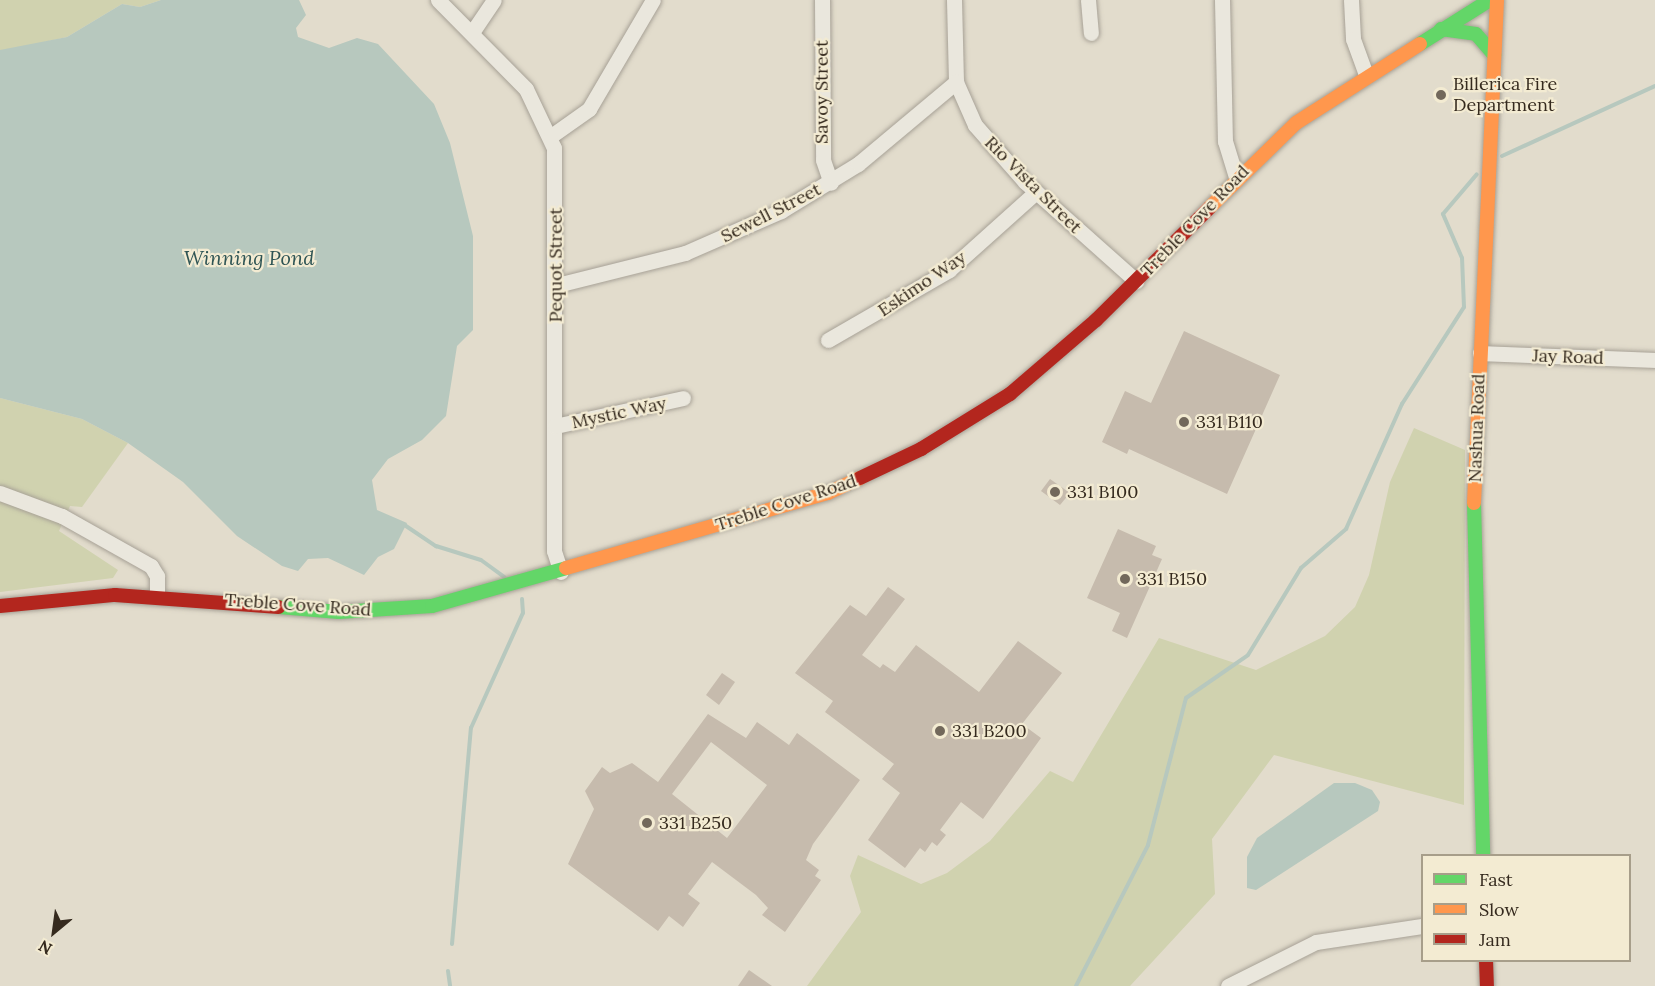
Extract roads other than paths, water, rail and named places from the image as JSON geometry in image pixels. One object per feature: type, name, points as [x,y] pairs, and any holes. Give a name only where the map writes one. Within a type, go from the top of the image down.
[{"type":"main road","name":"Treble Cove Road","points":[[0,606],[71,597],[157,596],[375,611],[457,602],[805,501],[898,460],[1010,394],[1136,281],[1236,178],[1296,123],[1366,74],[1490,0]]},
{"type":"main road","name":"Nashua Road","points":[[1483,854],[1473,532],[1497,0]]},
{"type":"main road","points":[[1441,29],[1476,34],[1494,55]]},
{"type":"main road","points":[[1486,962],[1487,986]]},
{"type":"street","name":"Pequot Street","points":[[438,0],[473,31],[526,89],[551,136],[556,173],[554,551],[561,573]]},
{"type":"street","points":[[473,31],[494,0]]},
{"type":"street","points":[[551,136],[589,109],[653,0]]},
{"type":"street","name":"Savoy Street","points":[[822,0],[823,160],[831,183]]},
{"type":"street","name":"Rio Vista Street","points":[[954,0],[956,81],[975,125],[1035,192],[1136,281]]},
{"type":"street","points":[[1088,0],[1091,33]]},
{"type":"street","points":[[1222,0],[1225,141],[1236,178]]},
{"type":"street","points":[[1351,0],[1353,39],[1366,74]]},
{"type":"street","name":"Sewell Street","points":[[556,285],[693,250],[831,183],[956,81]]},
{"type":"street","name":"Eskimo Way","points":[[828,340],[949,270],[1035,192]]},
{"type":"street","name":"Jay Road","points":[[1480,353],[1655,360]]},
{"type":"street","name":"Mystic Way","points":[[555,426],[683,398]]},
{"type":"street","points":[[0,493],[62,516],[151,566],[157,576],[157,596]]},
{"type":"street","points":[[1227,986],[1316,942],[1421,926]]},
{"type":"water","name":"Winning Pond","points":[[161,0],[299,0],[306,15],[296,28],[298,37],[329,48],[357,38],[378,44],[434,104],[450,143],[473,236],[473,330],[457,346],[446,416],[422,440],[388,459],[372,480],[377,510],[407,523],[394,549],[378,557],[364,575],[328,558],[308,559],[298,571],[282,566],[237,536],[183,482],[128,443],[82,419],[0,398],[0,50],[67,37],[122,4],[140,7]]},
{"type":"water","points":[[1334,783],[1355,783],[1372,790],[1380,802],[1378,811],[1256,890],[1247,888],[1247,857],[1257,838]]},
{"type":"waterway","points":[[1502,156],[1655,86]]},
{"type":"waterway","points":[[1076,986],[1148,845],[1186,698],[1248,655],[1301,568],[1346,529],[1402,404],[1464,307],[1462,258],[1443,214],[1477,174]]},
{"type":"waterway","points":[[403,524],[436,546],[481,560],[504,577]]},
{"type":"waterway","points":[[452,944],[471,728],[523,613],[522,599]]},
{"type":"waterway","points":[[448,971],[450,986]]},
{"type":"place","name":"Billerica Fire Department","points":[[1441,95]]},
{"type":"place","name":"331 B110","points":[[1184,422]]},
{"type":"place","name":"331 B100","points":[[1055,492]]},
{"type":"place","name":"331 B150","points":[[1125,579]]},
{"type":"place","name":"331 B200","points":[[940,731]]},
{"type":"place","name":"331 B250","points":[[647,823]]}]
